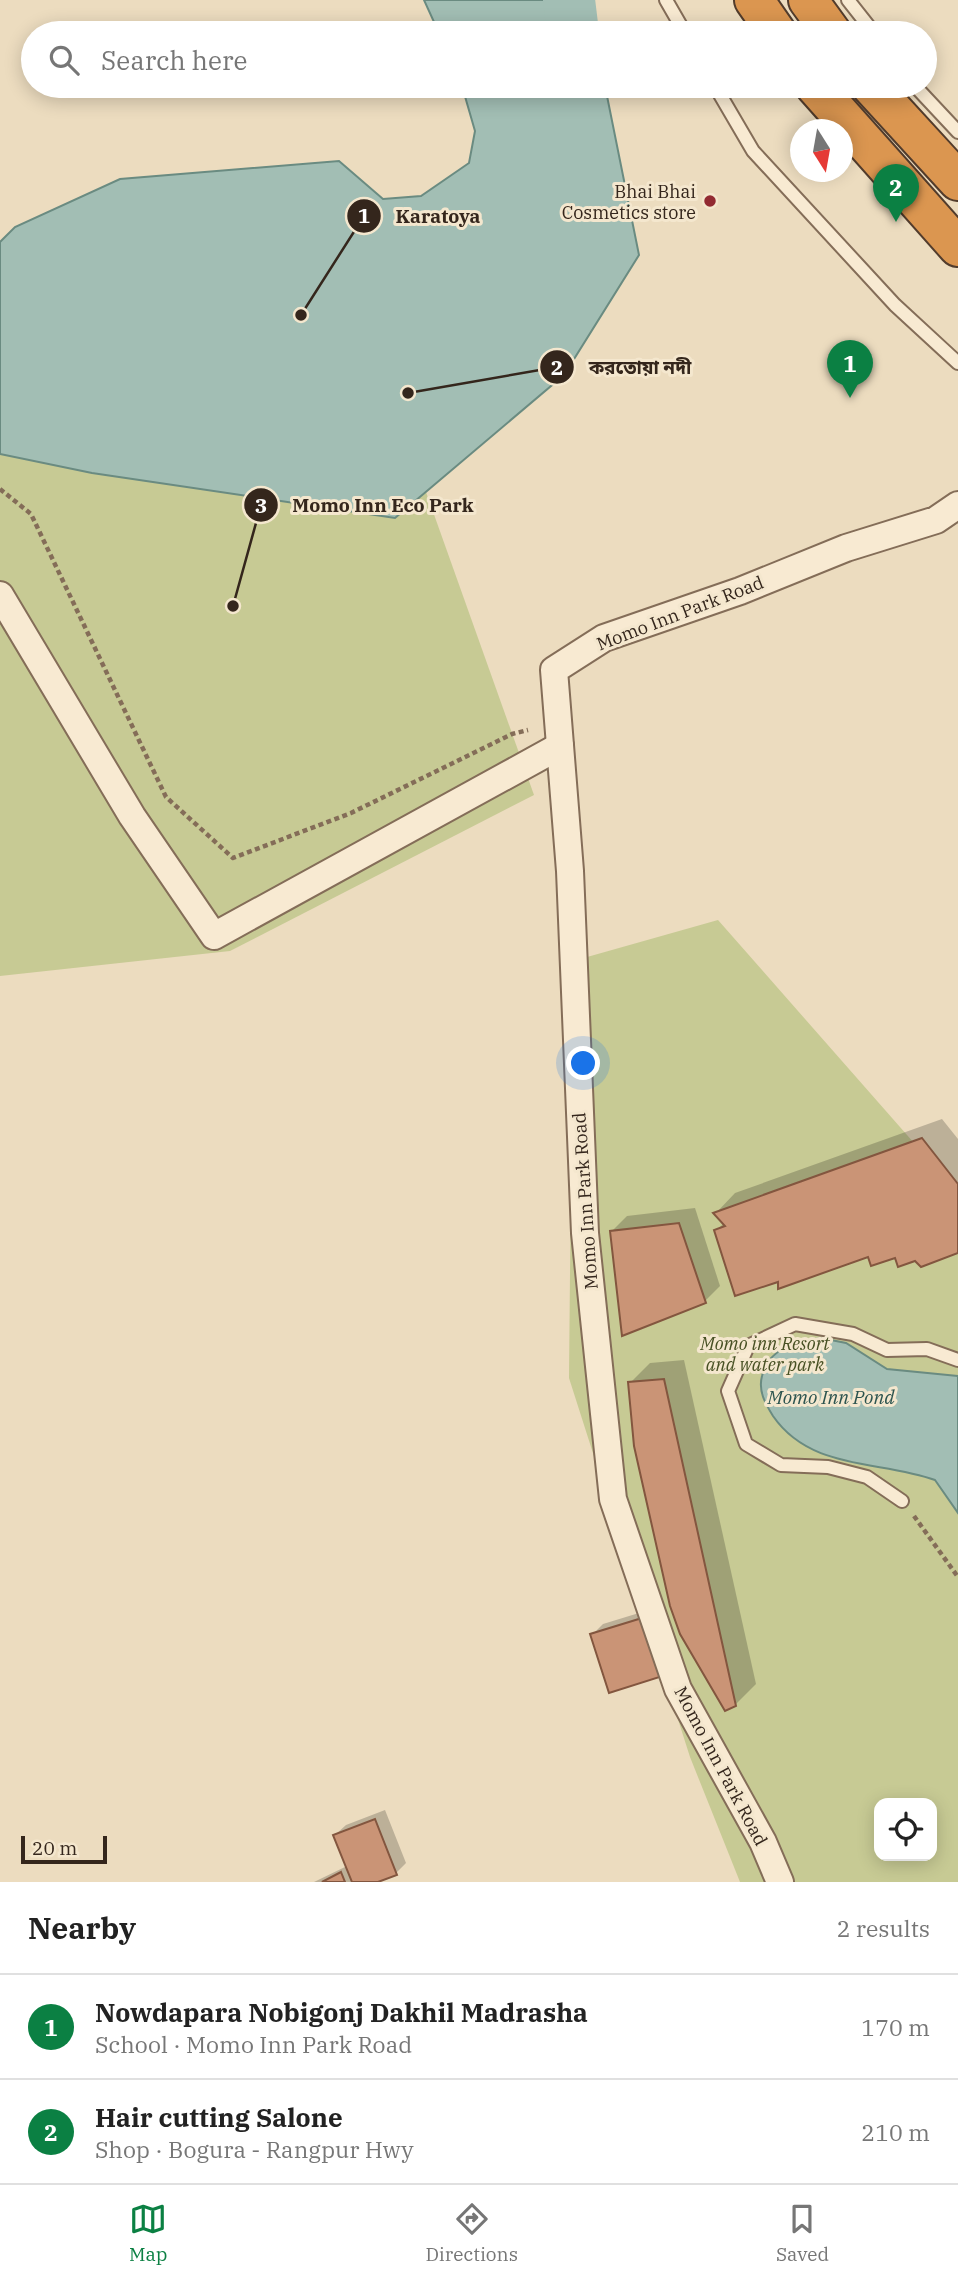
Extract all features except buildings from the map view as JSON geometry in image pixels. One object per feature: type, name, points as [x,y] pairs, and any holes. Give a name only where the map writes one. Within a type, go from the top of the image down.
[{"type":"highway","points":[[754,0],[769,21]]},
{"type":"highway","points":[[808,0],[823,21]]},
{"type":"highway","points":[[826,98],[958,247]]},
{"type":"highway","points":[[882,98],[958,181]]},
{"type":"street","name":"Momo Inn Park Road","points":[[780,1882],[763,1842],[678,1689],[613,1499],[585,1233],[570,871],[554,670],[604,638],[740,591],[846,548],[936,520],[958,505]]},
{"type":"street","points":[[0,595],[132,816],[214,936],[559,734]]},
{"type":"lane","points":[[666,0],[678,21]]},
{"type":"lane","points":[[848,0],[865,21]]},
{"type":"lane","points":[[722,98],[753,151],[895,305],[958,363]]},
{"type":"lane","points":[[926,98],[958,132]]},
{"type":"lane","points":[[902,1501],[867,1476],[828,1466],[781,1465],[746,1444],[728,1391],[748,1346],[795,1324],[853,1334],[887,1350],[927,1349],[958,1360]]},
{"type":"path","points":[[0,489],[31,514],[166,797],[233,858],[351,813],[512,734],[559,734]]},
{"type":"path","points":[[902,1501],[958,1577]]},
{"type":"green space","points":[[0,433],[421,478],[534,795],[230,951],[0,976]]},
{"type":"green space","name":"Momo inn Resort and water park","points":[[718,920],[958,1193],[958,1882],[740,1882],[690,1757],[569,1378],[573,961]]},
{"type":"water","points":[[424,0],[569,0],[572,21],[434,21]]},
{"type":"water","points":[[465,98],[607,98],[639,255],[564,375],[395,518],[92,473],[0,454],[0,242],[15,227],[120,179],[339,161],[383,199],[421,196],[469,163],[475,131]]},
{"type":"water","name":"Momo Inn Pond","points":[[821,1338],[846,1343],[887,1369],[958,1376],[958,1513],[935,1480],[826,1455],[789,1434],[773,1416],[762,1392],[761,1381],[765,1366],[784,1348]]},
{"type":"waterway","points":[[569,0],[572,21]]},
{"type":"place","name":"Bhai Bhai Cosmetics store","points":[[710,201]]},
{"type":"place","name":"Hair cutting Salone","points":[[896,222]]},
{"type":"place","name":"Karatoya","points":[[301,315]]},
{"type":"place","name":"করতোয়া নদী","points":[[408,393]]},
{"type":"place","name":"Nowdapara Nobigonj Dakhil Madrasha","points":[[850,398]]},
{"type":"place","name":"Momo Inn Eco Park","points":[[233,606]]}]
